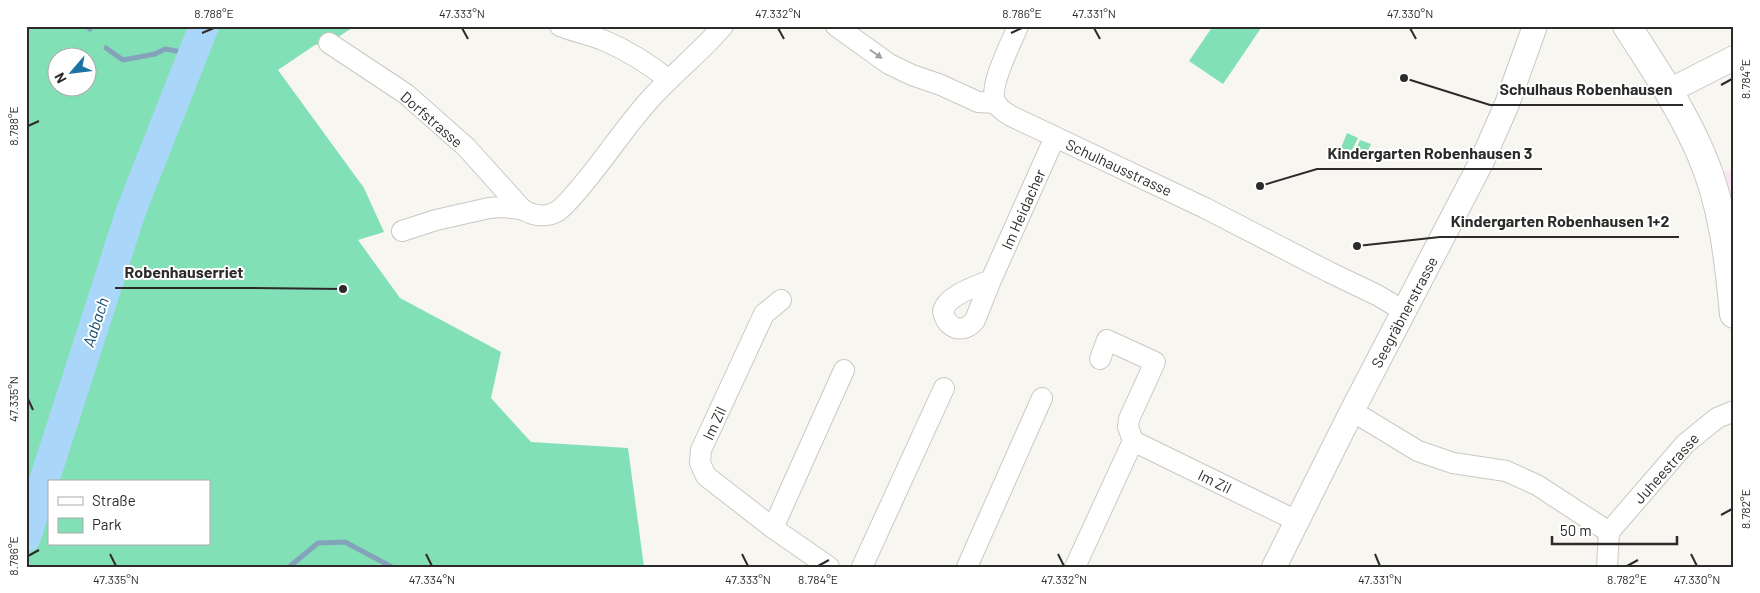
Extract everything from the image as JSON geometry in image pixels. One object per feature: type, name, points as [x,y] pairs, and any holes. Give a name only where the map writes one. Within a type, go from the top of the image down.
[{"type":"main road","points":[[1627,26],[1669,91],[1702,155],[1715,193],[1730,270],[1734,314]]},
{"type":"street","points":[[560,26],[604,41],[633,54],[669,80]]},
{"type":"street","points":[[402,231],[436,220],[488,208],[522,209],[529,214],[542,216],[556,212],[564,206],[593,173],[653,96],[723,26]]},
{"type":"street","name":"Schulhausstrasse","points":[[836,26],[889,64],[978,102],[996,103],[1011,116],[1205,208],[1377,295],[1404,311]]},
{"type":"street","points":[[996,103],[994,95],[997,77],[1018,26]]},
{"type":"street","name":"Seegräbnerstrasse","points":[[1274,567],[1352,411],[1482,161],[1507,104],[1535,26]]},
{"type":"street","name":"Dorfstrasse","points":[[329,43],[406,94],[466,148],[522,209]]},
{"type":"street","points":[[1669,91],[1734,58]]},
{"type":"street","name":"Im Heidacher","points":[[991,280],[1056,138]]},
{"type":"street","name":"Im Zil","points":[[781,300],[764,314],[699,457],[700,463],[706,476],[773,528],[829,567]]},
{"type":"street","points":[[1075,567],[1133,441],[1128,427],[1129,419],[1154,362],[1108,340],[1100,359]]},
{"type":"street","points":[[773,528],[844,370]]},
{"type":"street","points":[[862,567],[944,388]]},
{"type":"street","points":[[967,567],[1042,398]]},
{"type":"street","points":[[1352,411],[1418,451],[1453,464],[1506,471],[1537,485],[1609,532],[1607,567]]},
{"type":"street","name":"Juheestrasse","points":[[1609,532],[1685,444],[1717,418],[1734,411]]},
{"type":"street","name":"Im Zil","points":[[1133,441],[1297,521]]},
{"type":"shaded area","points":[[1734,170],[1734,314],[1709,174]]},
{"type":"green space","points":[[26,26],[355,26],[329,43],[315,45],[278,70],[364,188],[384,232],[358,240],[400,298],[501,352],[491,398],[531,442],[628,448],[644,567],[26,567]]},
{"type":"green space","points":[[1213,26],[1259,26],[1261,28],[1223,84],[1189,61]]},
{"type":"green space","points":[[1347,133],[1358,138],[1351,152],[1341,148]]},
{"type":"green space","points":[[1360,140],[1371,144],[1364,159],[1354,154]]},
{"type":"waterway","points":[[87,26],[90,29]]},
{"type":"waterway","name":"Aabach","points":[[26,537],[131,211],[204,26]]},
{"type":"waterway","points":[[106,48],[123,60],[155,54],[165,49],[193,54]]},
{"type":"waterway","points":[[289,567],[318,543],[345,542],[392,567]]},
{"type":"place","name":"Schulhaus Robenhausen","points":[[1404,78]]},
{"type":"place","name":"Kindergarten Robenhausen 3","points":[[1260,186]]},
{"type":"place","name":"Kindergarten Robenhausen 1+2","points":[[1357,246]]},
{"type":"place","name":"Robenhauserriet","points":[[343,289]]}]
